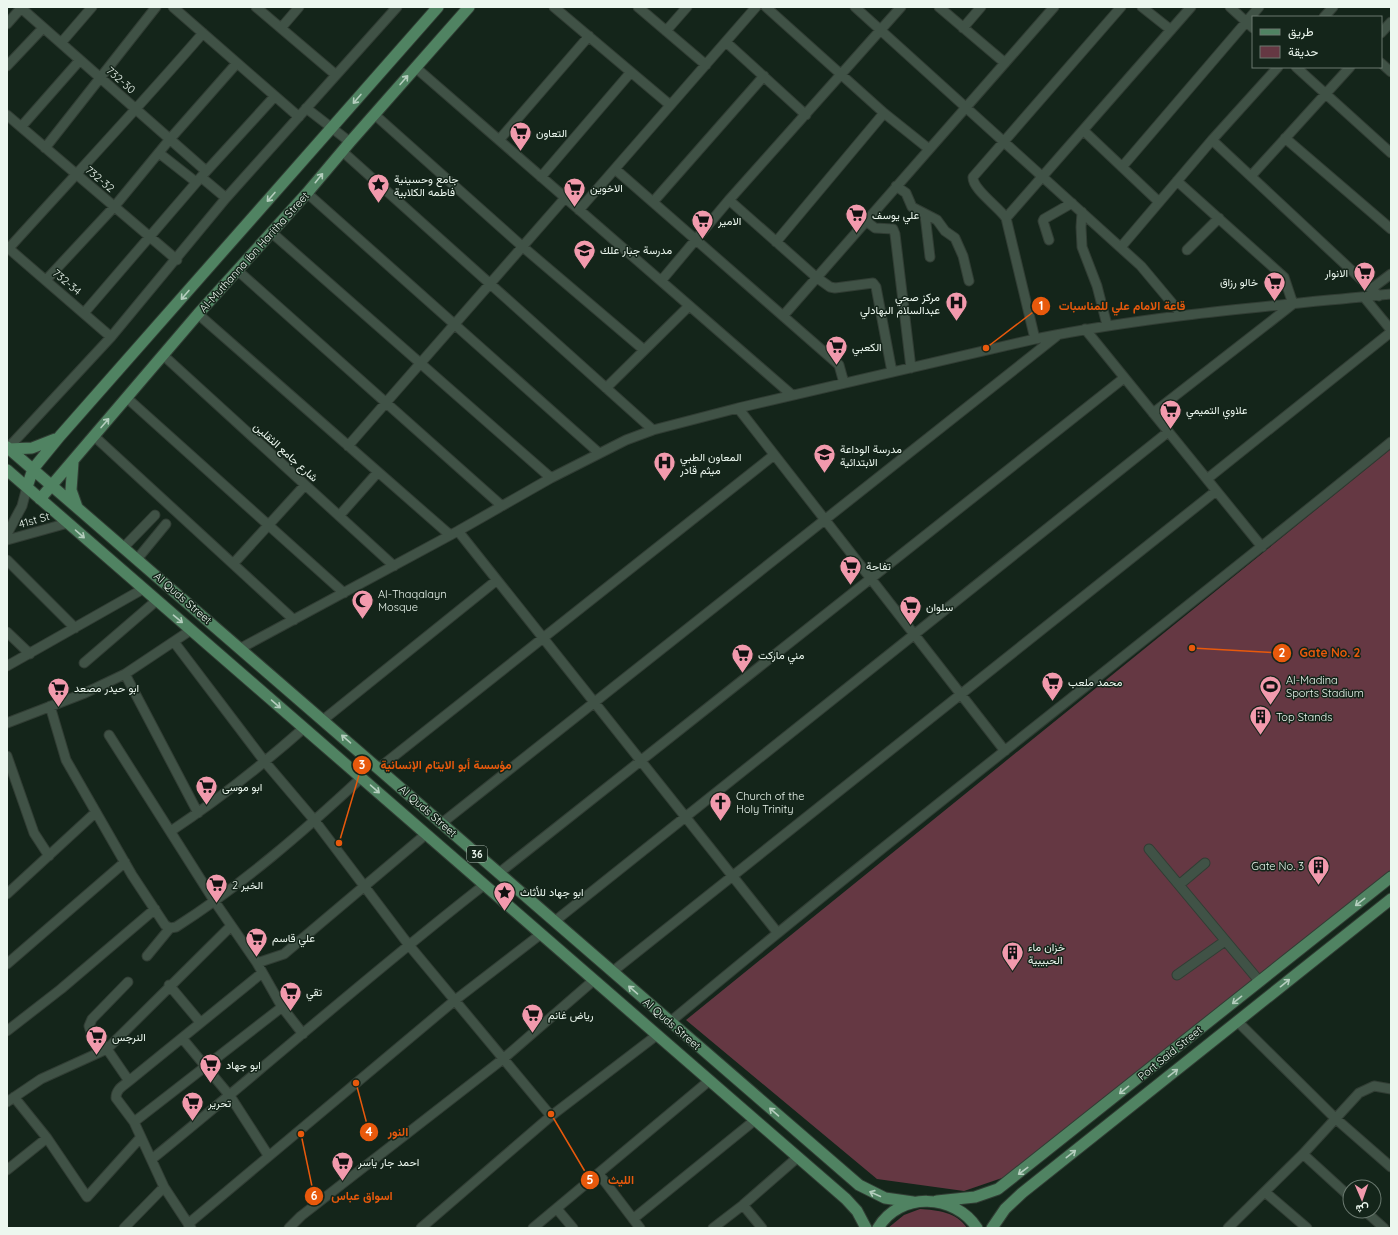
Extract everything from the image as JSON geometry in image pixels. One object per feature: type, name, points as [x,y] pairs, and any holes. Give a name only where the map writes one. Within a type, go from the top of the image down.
[{"type":"main road","name":"Al-Muthanna ibn Haritha Street","points":[[27,487],[33,469],[60,436],[438,7]]},
{"type":"main road","name":"Al-Muthanna ibn Haritha Street","points":[[40,499],[198,314],[307,193],[468,7]]},
{"type":"main road","points":[[8,448],[32,448],[47,443],[60,436]]},
{"type":"main road","name":"Al Quds Street","points":[[8,448],[77,508],[138,558],[612,972],[860,1185],[885,1198],[912,1202],[937,1201]]},
{"type":"main road","points":[[73,462],[71,476],[72,490],[77,508]]},
{"type":"main road","name":"Al Quds Street","points":[[7,470],[396,808],[425,835],[542,934],[798,1157],[852,1205],[866,1228]]},
{"type":"main road","points":[[396,808],[408,794]]},
{"type":"main road","name":"Port Said Street","points":[[937,1201],[968,1199],[998,1189],[1391,877]]},
{"type":"main road","name":"Port Said Street","points":[[992,1228],[1005,1209],[1022,1193],[1391,899]]},
{"type":"main road","points":[[558,949],[568,950],[578,942]]},
{"type":"main road","points":[[573,961],[578,942]]},
{"type":"main road","points":[[1190,1037],[1201,1051]]},
{"type":"main road","points":[[937,1201],[951,1205],[963,1212],[977,1228]]},
{"type":"main road","points":[[878,1228],[900,1207],[912,1202]]},
{"type":"street","points":[[7,24],[21,7]]},
{"type":"street","name":"732-30","points":[[21,7],[170,139],[201,177]]},
{"type":"street","points":[[61,43],[92,7]]},
{"type":"street","points":[[45,148],[156,7]]},
{"type":"street","points":[[173,7],[299,117]]},
{"type":"street","points":[[256,7],[336,75]]},
{"type":"street","points":[[281,28],[299,7]]},
{"type":"street","points":[[8,448],[111,337],[177,260],[226,198],[397,7]]},
{"type":"street","points":[[554,7],[670,105]]},
{"type":"street","points":[[638,7],[706,65]]},
{"type":"street","points":[[666,30],[687,7]]},
{"type":"street","points":[[578,210],[756,7]]},
{"type":"street","points":[[766,7],[884,113],[929,149]]},
{"type":"street","points":[[855,7],[1121,247],[1141,266],[1182,315]]},
{"type":"street","points":[[661,281],[729,200],[901,7]]},
{"type":"street","points":[[939,7],[1005,63]]},
{"type":"street","points":[[963,28],[981,7]]},
{"type":"street","points":[[783,316],[1054,7]]},
{"type":"street","points":[[1036,339],[1006,218],[973,181],[973,177],[1122,7]]},
{"type":"street","points":[[1142,7],[1171,30]]},
{"type":"street","points":[[1006,218],[1192,7]]},
{"type":"street","points":[[1230,7],[1252,27]]},
{"type":"street","points":[[1122,167],[1259,7]]},
{"type":"street","points":[[1325,16],[1333,7]]},
{"type":"street","points":[[1382,32],[1391,22]]},
{"type":"street","points":[[7,66],[43,28]]},
{"type":"street","points":[[8,248],[137,110],[203,33]]},
{"type":"street","points":[[499,140],[589,36]]},
{"type":"street","points":[[726,42],[806,115]]},
{"type":"street","points":[[21,127],[80,60]]},
{"type":"street","points":[[46,280],[114,207],[170,139],[237,63]]},
{"type":"street","points":[[1382,64],[1391,72]]},
{"type":"street","points":[[415,67],[792,395]]},
{"type":"street","points":[[1121,247],[1212,140],[1277,68]]},
{"type":"street","points":[[1297,68],[1391,153]]},
{"type":"street","points":[[1251,176],[1349,68]]},
{"type":"street","points":[[542,177],[631,72]]},
{"type":"street","points":[[653,202],[764,76]]},
{"type":"street","points":[[84,313],[201,177],[275,96]]},
{"type":"street","points":[[306,108],[350,142]]},
{"type":"street","points":[[776,242],[884,113]]},
{"type":"street","points":[[374,114],[523,247],[644,350]]},
{"type":"street","name":"732-32","points":[[7,115],[177,260]]},
{"type":"street","points":[[1084,130],[1160,202]]},
{"type":"street","points":[[1285,138],[1391,229]]},
{"type":"street","points":[[1212,140],[1379,296]]},
{"type":"street","points":[[342,151],[653,430]]},
{"type":"street","points":[[159,153],[201,177],[226,198]]},
{"type":"street","points":[[615,169],[839,365],[844,383]]},
{"type":"street","points":[[1177,181],[1284,278],[1293,304]]},
{"type":"street","points":[[896,186],[906,193],[912,206],[925,215],[937,220],[958,241],[969,281]]},
{"type":"street","points":[[307,193],[599,453]]},
{"type":"street","points":[[348,446],[565,198]]},
{"type":"street","points":[[729,200],[816,277],[830,286],[835,288],[873,283],[876,287],[892,372]]},
{"type":"street","points":[[1049,240],[1043,221],[1044,218],[1072,203]]},
{"type":"street","points":[[1082,212],[1082,247],[1097,286],[1107,325]]},
{"type":"street","points":[[925,215],[930,257]]},
{"type":"street","points":[[1187,250],[1219,218]]},
{"type":"street","points":[[866,221],[875,228],[893,229],[895,234],[911,368]]},
{"type":"street","points":[[271,232],[551,478]]},
{"type":"street","name":"732-34","points":[[8,248],[111,337]]},
{"type":"street","points":[[237,270],[502,506]]},
{"type":"street","points":[[1371,289],[1391,274]]},
{"type":"street","points":[[241,648],[394,566],[551,478],[599,453],[653,430],[792,395],[1085,329],[1182,315],[1391,294]]},
{"type":"street","points":[[1207,479],[1391,331],[1364,297]]},
{"type":"street","points":[[1153,413],[1293,304]]},
{"type":"street","points":[[606,388],[689,306]]},
{"type":"street","points":[[198,314],[378,472],[454,533],[497,580],[777,932]]},
{"type":"street","points":[[1085,329],[1262,547]]},
{"type":"street","points":[[442,823],[1059,334]]},
{"type":"street","name":"شارع جامع الثقلين","points":[[163,356],[394,566]]},
{"type":"street","points":[[499,872],[1124,378]]},
{"type":"street","points":[[127,398],[344,593]]},
{"type":"street","points":[[738,408],[1005,751]]},
{"type":"street","points":[[555,922],[1168,432]]},
{"type":"street","points":[[94,436],[294,620]]},
{"type":"street","points":[[670,1022],[777,932],[1262,547],[1391,442]]},
{"type":"street","points":[[379,768],[774,455]]},
{"type":"street","points":[[339,516],[378,472]]},
{"type":"street","points":[[233,564],[305,485]]},
{"type":"street","name":"41st St","points":[[7,534],[22,506],[27,487]]},
{"type":"street","points":[[612,972],[1216,490]]},
{"type":"street","points":[[124,547],[155,515]]},
{"type":"street","name":"41st St","points":[[7,540],[68,523]]},
{"type":"street","points":[[138,558],[166,524]]},
{"type":"street","points":[[7,560],[75,628]]},
{"type":"street","points":[[323,720],[497,580]]},
{"type":"street","points":[[7,666],[144,589]]},
{"type":"street","points":[[84,663],[156,601]]},
{"type":"street","points":[[7,723],[125,674],[191,630]]},
{"type":"street","points":[[7,632],[30,654]]},
{"type":"street","points":[[174,642],[265,762],[315,821],[408,944],[551,1116]]},
{"type":"street","points":[[125,674],[198,813]]},
{"type":"street","points":[[50,706],[66,760],[125,862],[165,925],[170,928]]},
{"type":"street","points":[[171,831],[198,813],[265,762],[304,728]]},
{"type":"street","points":[[109,735],[215,902],[256,963],[282,1007],[303,1034]]},
{"type":"street","points":[[7,757],[34,833],[49,856]]},
{"type":"street","points":[[147,956],[170,928],[176,927],[215,902],[315,821],[361,778]]},
{"type":"street","points":[[7,893],[96,812]]},
{"type":"street","points":[[256,963],[284,954],[425,835]]},
{"type":"street","points":[[1149,849],[1260,982]]},
{"type":"street","points":[[7,964],[125,862]]},
{"type":"street","points":[[1179,885],[1206,863]]},
{"type":"street","points":[[152,1159],[230,1096],[408,944],[484,884]]},
{"type":"street","points":[[7,1031],[60,989],[155,909]]},
{"type":"street","points":[[141,1137],[87,1197],[47,1138],[11,1099],[41,1079],[107,1049],[169,985],[231,926]]},
{"type":"street","points":[[262,973],[118,1090],[116,1098],[134,1122],[164,1187],[189,1226],[268,1155],[454,1001],[542,934]]},
{"type":"street","points":[[1177,975],[1225,941]]},
{"type":"street","points":[[289,1228],[301,1216],[503,1059],[594,980]]},
{"type":"street","points":[[128,982],[89,1024],[91,1032],[107,1049],[129,1081]]},
{"type":"street","points":[[169,985],[200,1022]]},
{"type":"street","points":[[134,1122],[282,1007]]},
{"type":"street","points":[[1237,1021],[1335,1118],[1391,1167]]},
{"type":"street","points":[[421,1228],[551,1116],[657,1035]]},
{"type":"street","points":[[182,1038],[230,1096],[268,1155]]},
{"type":"street","points":[[533,1228],[558,1209],[710,1080]]},
{"type":"street","points":[[1228,1228],[1303,1154],[1359,1093],[1374,1086],[1391,1089]]},
{"type":"street","points":[[633,1219],[755,1120]]},
{"type":"street","points":[[7,1170],[47,1138]]},
{"type":"street","points":[[1303,1154],[1342,1190]]},
{"type":"street","points":[[713,1228],[743,1205],[798,1157]]},
{"type":"street","points":[[599,1174],[640,1228]]},
{"type":"street","points":[[124,1228],[164,1187]]},
{"type":"street","points":[[1265,1192],[1307,1228]]},
{"type":"street","points":[[743,1205],[762,1228]]},
{"type":"street","points":[[558,1209],[573,1228]]},
{"type":"street","points":[[1374,1219],[1384,1228]]},
{"type":"green space","points":[[1391,449],[1391,877],[1025,1170],[964,1191],[877,1179],[686,1020]]},
{"type":"green space","points":[[920,1209],[940,1211],[952,1215],[958,1218],[967,1228],[888,1228],[904,1215]]},
{"type":"place","name":"التعاون","points":[[520,152]]},
{"type":"place","name":"جامع وحسينية فاطمه الكلابية","points":[[378,204]]},
{"type":"place","name":"الاخوين","points":[[575,208]]},
{"type":"place","name":"علي يوسف","points":[[856,234]]},
{"type":"place","name":"الامير","points":[[703,240]]},
{"type":"place","name":"مدرسة جبار علك","points":[[584,270]]},
{"type":"place","name":"الانوار","points":[[1364,292]]},
{"type":"place","name":"خالو رزاق","points":[[1274,302]]},
{"type":"place","name":"مركز صحي عبدالسلام البهادلي","points":[[956,322]]},
{"type":"place","name":"قاعة الامام علي للمناسبات","points":[[986,348]]},
{"type":"place","name":"الكعبي","points":[[837,366]]},
{"type":"place","name":"علاوي التميمي","points":[[1170,430]]},
{"type":"place","name":"مدرسة الوداعة الابتدائية","points":[[825,474]]},
{"type":"place","name":"المعاون الطبي ميثم قادر","points":[[665,482]]},
{"type":"place","name":"تفاحة","points":[[850,586]]},
{"type":"place","name":"Al-Thaqalayn Mosque","points":[[363,620]]},
{"type":"place","name":"سلوان","points":[[910,626]]},
{"type":"place","name":"Gate No. 2","points":[[1192,648]]},
{"type":"place","name":"مني ماركت","points":[[742,674]]},
{"type":"place","name":"محمد ملعب","points":[[1053,702]]},
{"type":"place","name":"Al-Madina Sports Stadium","points":[[1271,706]]},
{"type":"place","name":"ابو حيدر مصعد","points":[[58,708]]},
{"type":"place","name":"Top Stands","points":[[1261,736]]},
{"type":"place","name":"ابو موسى","points":[[206,806]]},
{"type":"place","name":"Church of the Holy Trinity","points":[[721,822]]},
{"type":"place","name":"مؤسسة أبو الايتام الإنسانية","points":[[339,843]]},
{"type":"place","name":"Gate No. 3","points":[[1319,886]]},
{"type":"place","name":"الخير 2","points":[[216,904]]},
{"type":"place","name":"ابو جهاد للأثاث","points":[[505,912]]},
{"type":"place","name":"علي قاسم","points":[[257,958]]},
{"type":"place","name":"خزان ماء الحبيبية","points":[[1013,972]]},
{"type":"place","name":"تقي","points":[[290,1012]]},
{"type":"place","name":"رياض غانم","points":[[532,1034]]},
{"type":"place","name":"النرجس","points":[[96,1056]]},
{"type":"place","name":"النور","points":[[356,1083]]},
{"type":"place","name":"ابو جهاد","points":[[211,1084]]},
{"type":"place","name":"الليث","points":[[551,1114]]},
{"type":"place","name":"تحرير","points":[[192,1122]]},
{"type":"place","name":"اسواق عباس","points":[[301,1134]]},
{"type":"place","name":"احمد جار ياسر","points":[[342,1182]]}]
